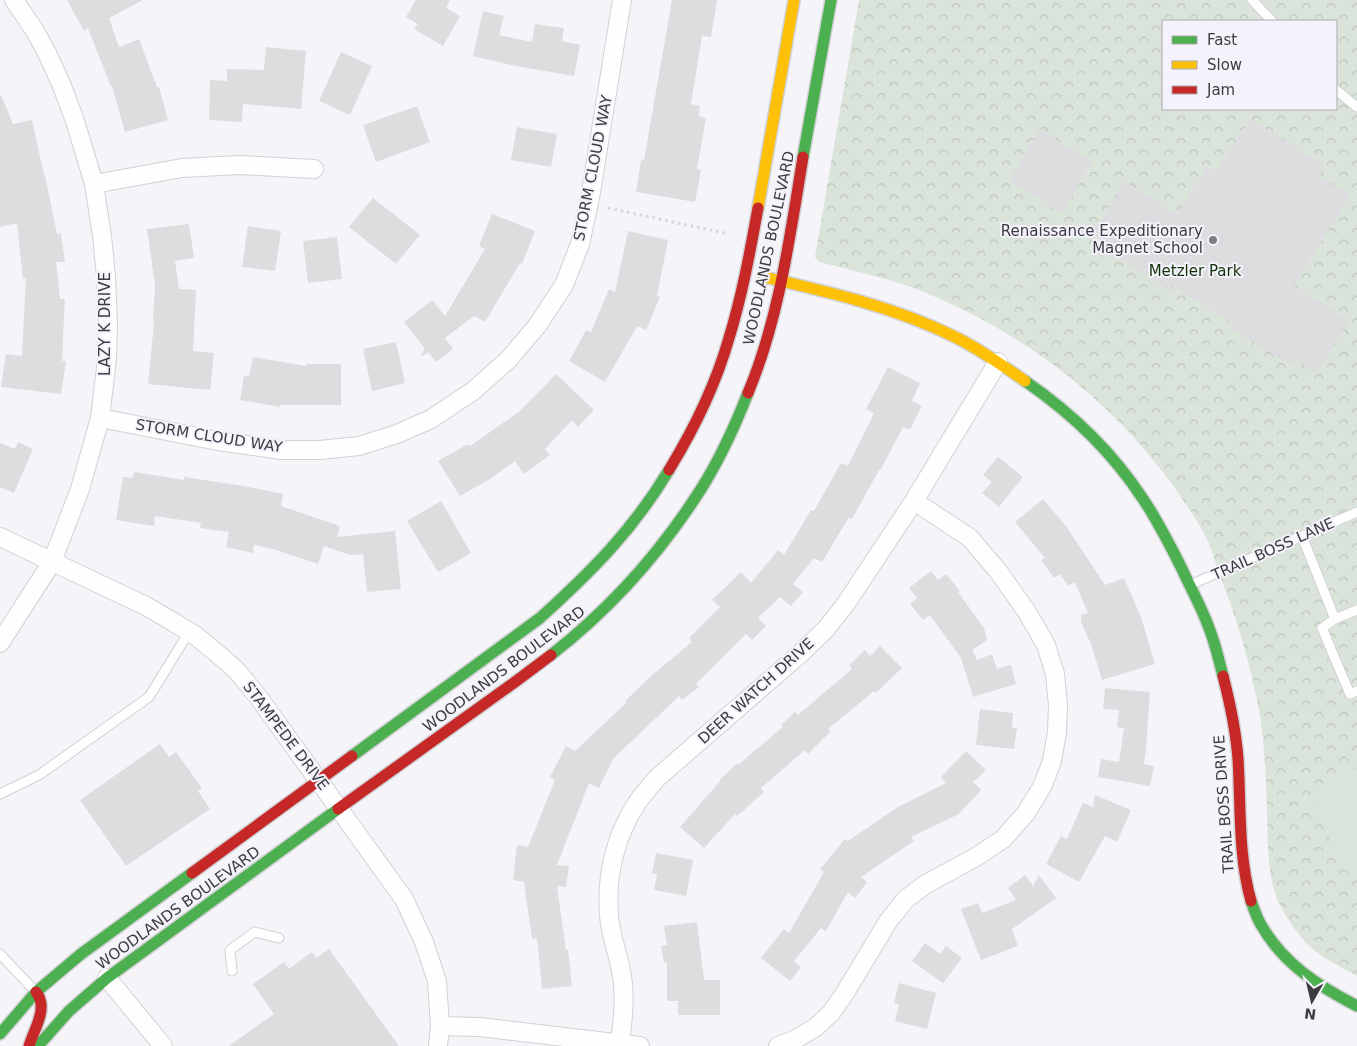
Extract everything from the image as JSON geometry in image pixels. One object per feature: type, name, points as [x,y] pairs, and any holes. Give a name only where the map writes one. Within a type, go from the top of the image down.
[{"type":"street","name":"LAZY K DRIVE","points":[[0,642],[52,562],[80,489],[100,418],[107,359],[108,325],[106,276],[94,184],[75,121],[48,53],[14,0]]},
{"type":"street","name":"STORM CLOUD WAY","points":[[100,418],[218,441],[281,450],[320,450],[359,446],[397,434],[431,419],[473,391],[508,360],[537,326],[564,285],[580,244],[590,198],[622,0]]},
{"type":"street","name":"WOODLANDS BOULEVARD","points":[[0,1034],[36,992],[81,954],[540,618],[596,565],[623,536],[647,505],[672,466],[702,409],[725,352],[735,319],[746,273],[794,0]]},
{"type":"street","name":"WOODLANDS BOULEVARD","points":[[38,1046],[69,1012],[106,978],[492,699],[562,646],[617,597],[679,522],[702,488],[736,422],[762,354],[774,311],[789,240],[831,0]]},
{"type":"street","points":[[94,184],[182,168],[240,165],[314,169]]},
{"type":"street","name":"TRAIL BOSS DRIVE","points":[[746,273],[844,296],[899,313],[952,335],[1036,387],[1075,420],[1113,460],[1142,498],[1167,539],[1209,629],[1222,671],[1232,716],[1238,759],[1245,877],[1260,923],[1271,941],[1287,959],[1310,978],[1357,1006]]},
{"type":"street","name":"DEER WATCH DRIVE","points":[[620,1043],[624,1003],[622,973],[609,916],[609,882],[621,832],[637,802],[656,780],[801,653],[826,629],[846,605],[914,502],[998,362]]},
{"type":"street","points":[[778,1046],[794,1040],[816,1027],[831,1013],[888,920],[906,899],[926,884],[976,857],[1003,839],[1026,813],[1042,787],[1052,761],[1057,732],[1058,705],[1055,674],[1046,645],[1027,612],[998,571],[970,538],[914,502]]},
{"type":"street","name":"STAMPEDE DRIVE","points":[[0,537],[146,606],[196,636],[238,672],[340,808],[404,899],[420,934],[437,982],[440,1026],[438,1046]]},
{"type":"street","points":[[106,978],[162,1046]]},
{"type":"street","points":[[29,1046],[42,1011],[40,996],[36,992]]},
{"type":"street","points":[[440,1026],[480,1027],[640,1046]]},
{"type":"lane","points":[[1252,0],[1271,20]]},
{"type":"lane","points":[[1337,91],[1357,107]]},
{"type":"lane","name":"TRAIL BOSS LANE","points":[[1190,586],[1357,512]]},
{"type":"lane","points":[[1302,536],[1335,619]]},
{"type":"lane","points":[[1357,610],[1335,619],[1322,628],[1350,694],[1357,691]]},
{"type":"lane","points":[[0,794],[39,775],[149,697],[189,632]]},
{"type":"lane","points":[[232,971],[230,950],[255,932],[279,938]]},
{"type":"lane","points":[[0,954],[36,992]]},
{"type":"path","points":[[608,208],[729,234],[727,243]]},
{"type":"green space","name":"Metzler Park","points":[[859,0],[1357,0],[1357,976],[1325,958],[1308,945],[1290,922],[1276,896],[1268,856],[1263,741],[1249,663],[1210,545],[1180,495],[1120,423],[1086,391],[1049,362],[1010,336],[969,313],[914,288],[818,261],[815,257]]},
{"type":"green space","points":[[1357,768],[1357,878],[1344,862],[1325,830],[1309,790]]},
{"type":"building","points":[[67,0],[143,0],[109,18],[119,47],[139,39],[157,87],[159,87],[168,120],[125,132],[112,86],[88,28],[84,31]]},
{"type":"building","points":[[416,0],[450,0],[446,8],[460,16],[443,46],[414,29],[418,24],[406,17]]},
{"type":"building","points":[[672,0],[717,0],[711,37],[702,36],[691,104],[700,106],[699,116],[706,118],[697,169],[701,170],[695,202],[636,192],[641,160],[644,160]]},
{"type":"building","points":[[483,11],[504,16],[499,35],[532,42],[535,24],[564,28],[562,41],[580,45],[574,76],[515,66],[473,56]]},
{"type":"building","points":[[266,47],[306,51],[301,109],[243,104],[242,122],[209,120],[210,80],[227,81],[227,69],[264,70]]},
{"type":"building","points":[[341,52],[372,66],[350,115],[319,101]]},
{"type":"building","points":[[0,95],[13,124],[32,120],[57,234],[61,233],[65,262],[56,262],[60,299],[65,299],[62,361],[66,361],[61,394],[1,387],[6,354],[22,356],[26,278],[23,279],[17,223],[0,227]]},
{"type":"building","points":[[417,106],[430,142],[376,162],[363,125]]},
{"type":"building","name":"Renaissance Expeditionary Magnet School","points":[[1250,119],[1326,166],[1319,176],[1350,195],[1294,286],[1349,320],[1317,372],[1296,359],[1290,365],[1231,328],[1234,324],[1173,285],[1170,290],[1110,253],[1114,247],[1093,234],[1125,182],[1177,214],[1207,167],[1216,172]]},
{"type":"building","points":[[517,127],[557,134],[551,167],[511,160]]},
{"type":"building","points":[[1040,129],[1092,162],[1062,213],[1009,180]]},
{"type":"building","points":[[373,198],[420,235],[396,264],[349,227]]},
{"type":"building","points":[[492,214],[535,231],[522,264],[520,263],[485,322],[474,316],[445,338],[453,349],[436,362],[428,352],[423,356],[421,355],[425,349],[404,322],[432,300],[445,316],[485,249],[479,246]]},
{"type":"building","points":[[189,224],[194,258],[175,261],[179,289],[196,290],[193,351],[214,353],[210,390],[148,384],[154,322],[155,285],[147,229]]},
{"type":"building","points":[[248,226],[281,231],[275,271],[242,267]]},
{"type":"building","points":[[628,231],[668,240],[657,296],[660,297],[646,330],[637,326],[605,382],[569,361],[586,330],[591,332],[609,289],[615,292]]},
{"type":"building","points":[[337,237],[342,279],[308,283],[303,241]]},
{"type":"building","points":[[396,342],[405,383],[372,391],[363,349]]},
{"type":"building","points":[[253,357],[306,366],[306,364],[341,364],[341,405],[281,405],[280,407],[240,400],[244,376],[249,376]]},
{"type":"building","points":[[888,367],[920,383],[912,401],[922,406],[910,430],[903,427],[852,519],[849,517],[822,562],[814,558],[793,584],[803,592],[791,606],[780,597],[758,618],[766,626],[752,640],[746,634],[696,684],[699,687],[682,700],[679,696],[614,758],[599,788],[589,783],[557,865],[569,866],[566,887],[557,886],[572,986],[542,989],[537,938],[532,939],[524,882],[513,880],[517,845],[528,847],[555,780],[550,777],[566,746],[575,751],[626,703],[625,701],[651,676],[692,642],[689,638],[720,607],[712,600],[741,572],[751,583],[778,550],[784,555],[811,510],[814,511],[841,463],[848,466],[874,413],[866,409]]},
{"type":"building","points":[[556,374],[594,410],[578,427],[572,420],[545,449],[550,455],[524,474],[515,461],[490,479],[460,496],[438,461],[468,444],[470,446],[520,411]]},
{"type":"building","points":[[18,442],[33,449],[14,493],[0,487],[0,443],[15,449]]},
{"type":"building","points":[[998,457],[1023,477],[999,507],[982,493],[992,482],[983,475]]},
{"type":"building","points":[[134,472],[184,480],[184,477],[283,494],[281,506],[340,526],[337,537],[395,531],[401,589],[367,592],[363,554],[350,555],[324,546],[318,564],[273,549],[254,545],[253,553],[226,547],[229,532],[200,528],[201,523],[155,516],[154,526],[116,520],[123,477],[133,478]]},
{"type":"building","points":[[1043,499],[1066,526],[1105,585],[1124,578],[1141,617],[1155,664],[1102,680],[1091,644],[1081,622],[1081,615],[1088,613],[1075,582],[1068,586],[1060,574],[1054,578],[1041,560],[1045,558],[1015,522]]},
{"type":"building","points":[[441,501],[471,553],[438,572],[407,521]]},
{"type":"building","points":[[931,571],[938,580],[946,574],[960,591],[958,592],[984,628],[987,640],[972,650],[977,660],[992,654],[997,669],[1011,665],[1016,684],[973,697],[961,658],[930,615],[923,620],[910,604],[917,598],[909,588]]},
{"type":"building","points":[[880,646],[902,668],[876,693],[874,691],[828,729],[831,731],[808,754],[805,750],[761,788],[764,792],[737,816],[735,814],[704,848],[680,827],[720,779],[783,727],[781,725],[795,712],[798,715],[852,669],[849,665],[865,650],[870,656]]},
{"type":"building","points":[[1105,688],[1150,692],[1144,764],[1154,766],[1150,786],[1098,777],[1101,759],[1119,762],[1124,728],[1117,727],[1119,710],[1103,709]]},
{"type":"building","points":[[980,709],[1013,713],[1012,728],[1017,728],[1014,749],[976,745]]},
{"type":"building","points":[[160,744],[169,757],[176,752],[202,788],[198,791],[210,809],[126,866],[80,800]]},
{"type":"building","points":[[966,751],[986,770],[973,782],[981,790],[959,814],[911,837],[914,841],[861,877],[867,882],[855,898],[848,892],[826,931],[821,928],[794,961],[801,967],[790,981],[761,958],[784,929],[789,933],[824,872],[820,869],[845,839],[848,841],[898,807],[946,783],[941,777]]},
{"type":"building","points":[[1095,795],[1131,810],[1117,842],[1105,836],[1079,882],[1046,864],[1061,836],[1067,839],[1083,803],[1093,807]]},
{"type":"building","points":[[656,853],[693,860],[686,896],[654,890],[657,874],[652,873]]},
{"type":"building","points":[[1025,875],[1033,886],[1039,875],[1056,898],[1012,929],[1018,946],[981,960],[961,909],[978,903],[982,913],[1016,900],[1008,888]]},
{"type":"building","points":[[697,922],[704,980],[720,980],[720,1015],[678,1015],[678,1001],[667,1001],[667,963],[664,963],[661,946],[667,945],[664,926]]},
{"type":"building","points":[[925,943],[940,954],[946,946],[962,958],[943,983],[912,961]]},
{"type":"building","points":[[329,949],[399,1046],[229,1046],[274,1014],[253,984],[284,962],[289,969],[312,952],[316,958]]},
{"type":"building","points":[[899,983],[936,993],[927,1029],[895,1021],[899,1004],[894,1003]]},
{"type":"traffic: fast","points":[[803,157],[831,0]]},
{"type":"traffic: fast","points":[[1025,381],[1090,434],[1143,499],[1168,542],[1203,613],[1223,676]]},
{"type":"traffic: fast","points":[[551,655],[594,619],[614,599],[669,535],[715,466],[748,393]]},
{"type":"traffic: fast","points":[[352,756],[540,618],[594,566],[626,531],[669,470]]},
{"type":"traffic: fast","points":[[38,1046],[69,1011],[107,978],[338,809]]},
{"type":"traffic: fast","points":[[0,1034],[36,992],[81,954],[192,873]]},
{"type":"traffic: fast","points":[[1251,901],[1269,937],[1290,962],[1328,990],[1357,1006]]},
{"type":"traffic: slow","points":[[758,208],[794,0]]},
{"type":"traffic: slow","points":[[764,277],[861,301],[931,326],[972,346],[1025,381]]},
{"type":"traffic: jam","points":[[748,393],[759,365],[776,307],[803,157]]},
{"type":"traffic: jam","points":[[669,470],[704,406],[724,355],[742,290],[758,208]]},
{"type":"traffic: jam","points":[[338,809],[551,655]]},
{"type":"traffic: jam","points":[[1223,676],[1236,738],[1242,849],[1251,901]]},
{"type":"traffic: jam","points":[[192,873],[352,756]]},
{"type":"traffic: jam","points":[[29,1046],[41,1012],[40,998],[36,992]]},
{"type":"place","name":"Renaissance Expeditionary Magnet School","points":[[1213,240]]}]
